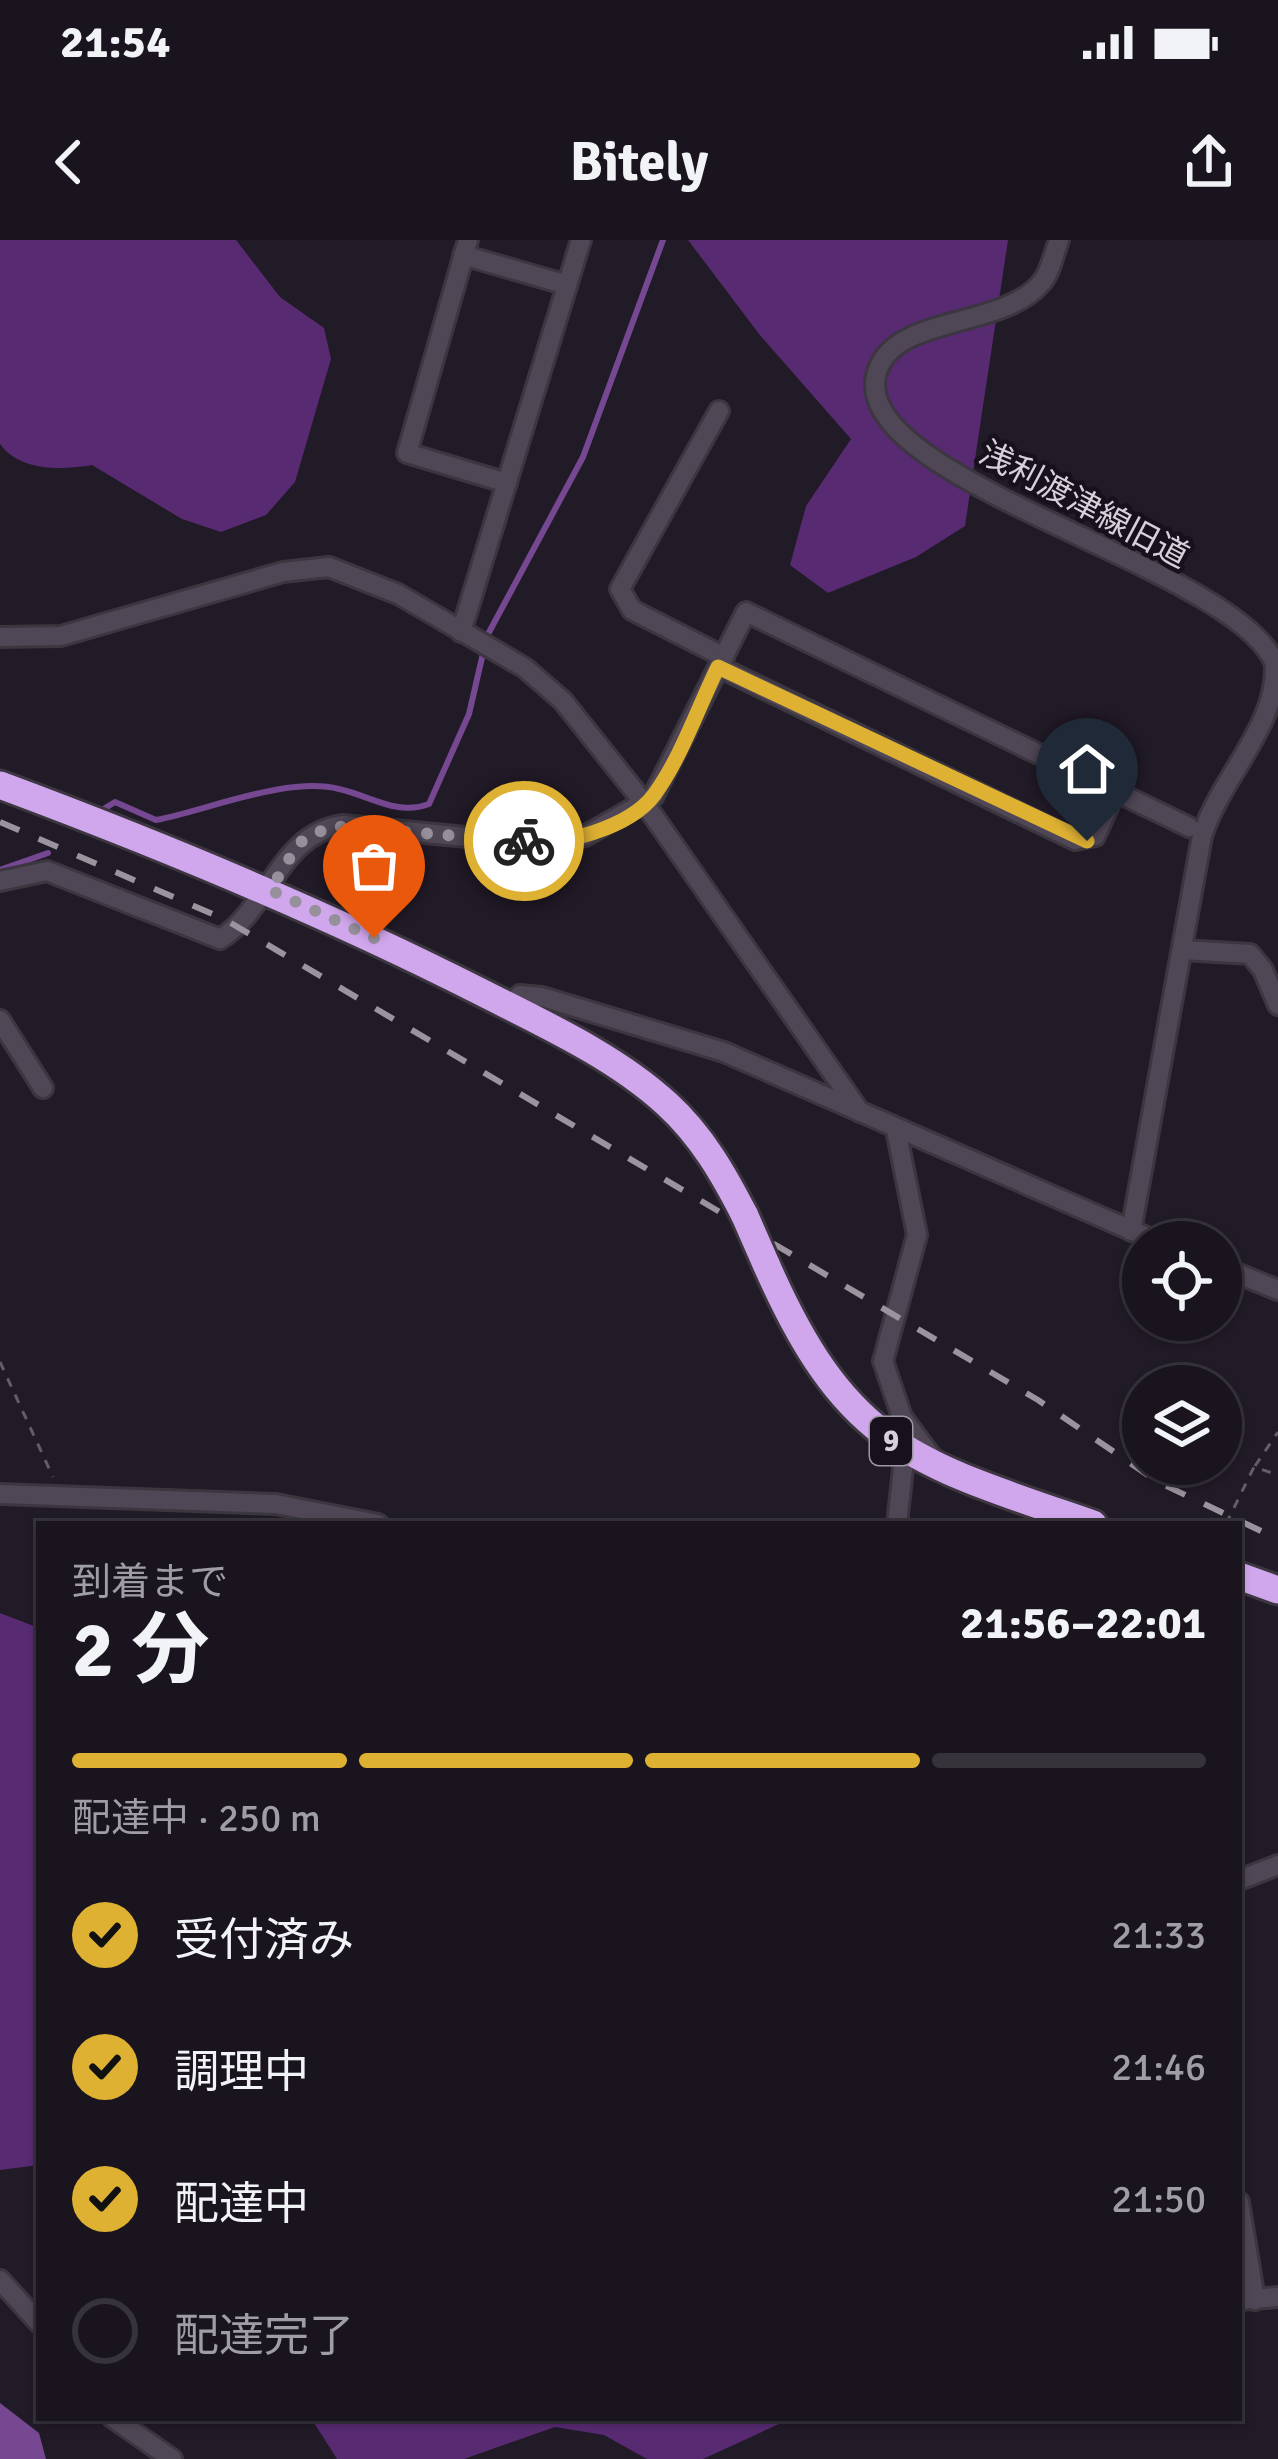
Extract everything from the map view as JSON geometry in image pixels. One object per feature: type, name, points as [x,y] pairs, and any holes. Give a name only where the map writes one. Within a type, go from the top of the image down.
[{"type":"highway","name":"9","points":[[0,785],[270,890],[510,1006],[629,1074],[667,1104],[718,1166],[805,1346],[827,1379],[880,1435],[939,1468],[1085,1521]]},
{"type":"highway","points":[[1242,1577],[1278,1590]]},
{"type":"street","points":[[461,632],[581,240]]},
{"type":"street","name":"浅利渡津線旧道","points":[[1059,240],[1046,279],[1018,305],[938,325],[885,356],[876,376],[875,400],[889,423],[976,484],[1023,514],[1117,549],[1247,630],[1271,654],[1276,674],[1270,706],[1210,809],[1133,1221]]},
{"type":"street","points":[[507,483],[407,453],[466,247],[567,285]]},
{"type":"street","points":[[718,410],[620,589],[632,610],[721,662],[1075,840],[1095,836],[1116,790]]},
{"type":"street","points":[[0,637],[61,636],[283,572],[328,567],[398,594],[525,668],[562,701],[644,804],[860,1112]]},
{"type":"street","points":[[0,881],[47,871],[211,939],[231,932],[241,915],[270,890],[299,843],[330,826],[548,845],[585,836],[644,804],[746,612],[1189,827]]},
{"type":"street","points":[[1183,950],[1278,955]]},
{"type":"street","points":[[1250,955],[1264,970],[1278,1005]]},
{"type":"street","points":[[510,1006],[520,995],[542,997],[674,1034],[1122,1227]]},
{"type":"street","points":[[0,1020],[43,1088]]},
{"type":"street","points":[[896,1130],[917,1235],[883,1361],[902,1417],[939,1468]]},
{"type":"street","points":[[1242,1276],[1278,1290]]},
{"type":"street","points":[[897,1521],[904,1450]]},
{"type":"street","points":[[0,1494],[276,1504],[363,1521]]},
{"type":"street","points":[[1242,1879],[1278,1864]]},
{"type":"street","points":[[1242,2239],[1247,2300],[1278,2297]]},
{"type":"street","points":[[0,2280],[36,2321]]},
{"type":"street","points":[[117,2421],[172,2459]]},
{"type":"path","points":[[0,1362],[61,1496]]},
{"type":"path","points":[[1227,1521],[1253,1467],[1278,1432]]},
{"type":"path","points":[[1253,1467],[1278,1475]]},
{"type":"shaded area","points":[[0,240],[236,240],[280,297],[324,328],[331,359],[295,482],[266,515],[221,532],[182,519],[92,465],[43,467],[19,460],[0,444]]},
{"type":"shaded area","points":[[688,240],[1008,240],[965,526],[916,557],[828,593],[790,565],[806,506],[851,439],[759,334]]},
{"type":"shaded area","points":[[0,1613],[36,1627],[36,2165],[0,2170]]},
{"type":"shaded area","points":[[0,2403],[39,2433],[46,2459],[0,2459]]},
{"type":"shaded area","points":[[313,2421],[785,2421],[703,2459],[647,2459],[604,2435],[555,2427],[464,2459],[337,2459]]},
{"type":"waterway","points":[[102,810],[115,802],[156,820],[272,790],[318,786],[406,808],[429,804],[469,714],[487,636],[583,457],[663,240]]},
{"type":"waterway","points":[[0,870],[48,853]]},
{"type":"railway","points":[[0,822],[224,919],[1038,1400],[1158,1482],[1240,1521]]},
{"type":"railway","points":[[1242,1522],[1278,1539]]},
{"type":"way so far","points":[[374,938],[270,890],[289,856],[308,835],[343,825],[524,841]]},
{"type":"route","points":[[524,841],[548,845],[574,840],[653,796],[718,667],[1075,840],[1087,841]]}]
